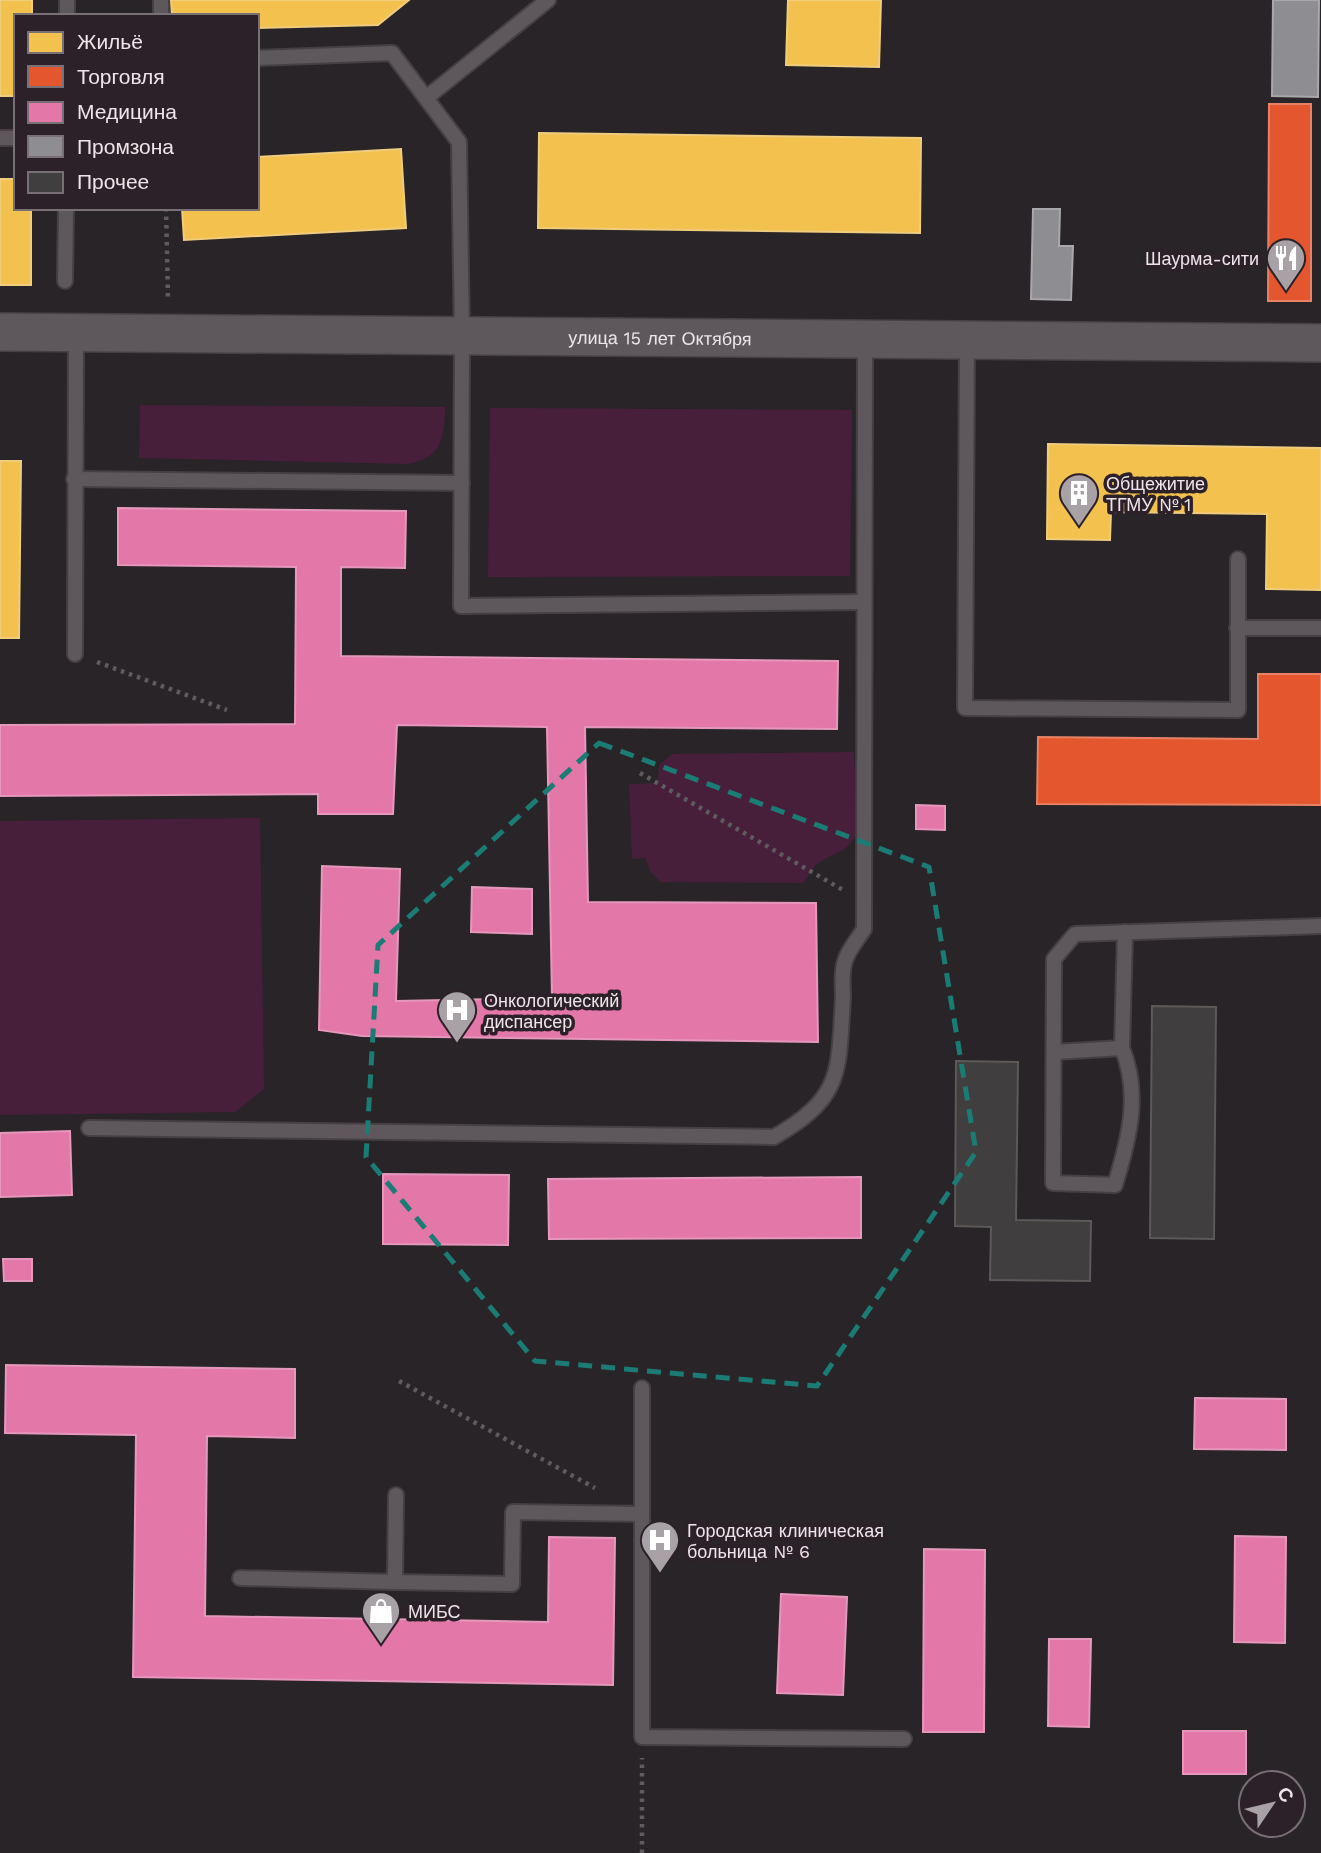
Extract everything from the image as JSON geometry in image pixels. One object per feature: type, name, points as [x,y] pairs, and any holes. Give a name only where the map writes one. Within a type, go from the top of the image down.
[{"type":"street","name":"улица 15 лет Октября","points":[[0,332],[1321,343]]},
{"type":"lane","points":[[426,98],[548,0]]},
{"type":"lane","points":[[259,58],[392,53],[459,142],[462,336],[461,606],[863,602]]},
{"type":"lane","points":[[65,281],[66,210]]},
{"type":"lane","points":[[75,654],[76,332]]},
{"type":"lane","points":[[89,1128],[774,1137],[797,1124],[834,1083],[839,1059],[845,961],[864,929],[865,339]]},
{"type":"lane","points":[[967,340],[965,708],[1238,710],[1238,559]]},
{"type":"lane","points":[[74,479],[462,483]]},
{"type":"lane","points":[[1237,628],[1321,628]]},
{"type":"lane","points":[[1125,932],[1122,1048],[1131,1069],[1132,1127],[1115,1185],[1053,1183],[1054,959],[1075,934],[1125,932],[1321,926]]},
{"type":"lane","points":[[1055,1052],[1122,1048]]},
{"type":"lane","points":[[642,1388],[642,1737],[904,1738]]},
{"type":"lane","points":[[395,1582],[396,1495]]},
{"type":"lane","points":[[240,1578],[512,1584],[513,1512],[642,1514]]},
{"type":"path","points":[[166,210],[169,333]]},
{"type":"path","points":[[75,654],[227,710]]},
{"type":"path","points":[[640,773],[864,902]]},
{"type":"path","points":[[399,1381],[642,1514]]},
{"type":"path","points":[[642,1737],[642,1853]]},
{"type":"highlighted area","points":[[599,743],[929,867],[976,1152],[817,1386],[535,1361],[366,1157],[378,945]]},
{"type":"shaded area","points":[[140,405],[445,407],[445,418],[442,437],[434,451],[428,457],[408,464],[139,458]]},
{"type":"shaded area","points":[[490,408],[852,410],[850,576],[488,577]]},
{"type":"shaded area","points":[[854,752],[857,831],[850,844],[816,866],[803,883],[661,882],[651,872],[645,858],[632,859],[629,784],[658,783],[659,765],[672,754]]},
{"type":"shaded area","points":[[260,818],[264,1089],[235,1112],[0,1115],[0,821]]},
{"type":"building: Жильё","points":[[0,0],[32,0],[32,14],[14,14],[14,96],[0,96]]},
{"type":"building: Жильё","points":[[171,0],[409,0],[378,25],[259,28],[259,14],[172,14]]},
{"type":"building: Жильё","points":[[788,0],[881,0],[879,67],[786,65]]},
{"type":"building: Жильё","points":[[539,133],[921,138],[920,233],[538,228]]},
{"type":"building: Жильё","points":[[401,149],[406,228],[184,240],[182,210],[259,210],[259,157]]},
{"type":"building: Жильё","points":[[0,179],[14,179],[14,210],[31,210],[31,285],[0,285]]},
{"type":"building: Жильё","name":"Общежитие ТГМУ № 1","points":[[1048,444],[1321,448],[1321,590],[1266,589],[1267,514],[1111,512],[1110,540],[1047,539]]},
{"type":"building: Жильё","points":[[0,461],[21,461],[19,638],[0,638]]},
{"type":"building: Торговля","points":[[1269,104],[1311,104],[1311,301],[1268,301]]},
{"type":"building: Торговля","points":[[1258,674],[1321,674],[1321,805],[1037,804],[1038,737],[1258,739]]},
{"type":"building: Медицина","points":[[118,508],[406,511],[405,568],[341,567],[341,656],[838,661],[837,729],[585,727],[588,902],[816,903],[818,1042],[362,1036],[319,1030],[322,866],[400,869],[396,1001],[552,998],[547,727],[397,725],[393,814],[318,814],[318,794],[0,796],[0,725],[295,724],[296,567],[118,565]]},
{"type":"building: Медицина","points":[[916,805],[945,806],[945,830],[916,829]]},
{"type":"building: Медицина","points":[[472,887],[532,889],[532,934],[471,932]]},
{"type":"building: Медицина","points":[[70,1131],[72,1195],[0,1197],[0,1133]]},
{"type":"building: Медицина","points":[[383,1174],[509,1175],[508,1245],[383,1244]]},
{"type":"building: Медицина","points":[[861,1177],[861,1238],[549,1239],[548,1179]]},
{"type":"building: Медицина","points":[[3,1259],[32,1259],[32,1281],[4,1281]]},
{"type":"building: Медицина","points":[[6,1365],[295,1369],[295,1438],[207,1436],[205,1616],[548,1622],[549,1537],[615,1538],[613,1685],[133,1677],[136,1435],[5,1433]]},
{"type":"building: Медицина","points":[[1195,1398],[1286,1399],[1286,1450],[1194,1449]]},
{"type":"building: Медицина","points":[[1235,1536],[1286,1537],[1285,1643],[1234,1642]]},
{"type":"building: Медицина","points":[[924,1549],[985,1550],[984,1732],[923,1732]]},
{"type":"building: Медицина","points":[[781,1594],[847,1597],[843,1695],[777,1693]]},
{"type":"building: Медицина","points":[[1049,1639],[1091,1639],[1089,1727],[1048,1726]]},
{"type":"building: Медицина","points":[[1183,1731],[1246,1731],[1246,1769],[1237,1769],[1237,1774],[1183,1774]]},
{"type":"building: Промзона","points":[[1273,0],[1319,0],[1318,97],[1272,96]]},
{"type":"building: Промзона","points":[[1033,209],[1060,209],[1059,246],[1073,246],[1071,300],[1031,299]]},
{"type":"building: Прочее","points":[[1152,1006],[1216,1007],[1214,1239],[1150,1238]]},
{"type":"building: Прочее","points":[[956,1061],[1018,1062],[1016,1220],[1091,1221],[1090,1281],[990,1280],[991,1227],[955,1226]]},
{"type":"place","name":"Шаурма-сити","points":[[1286,292]]},
{"type":"place","name":"Общежитие ТГМУ № 1","points":[[1079,527]]},
{"type":"place","name":"Онкологический диспансер","points":[[457,1044]]},
{"type":"place","name":"Городская клиническая больница № 6","points":[[660,1574]]},
{"type":"place","name":"МИБС","points":[[381,1645]]}]
